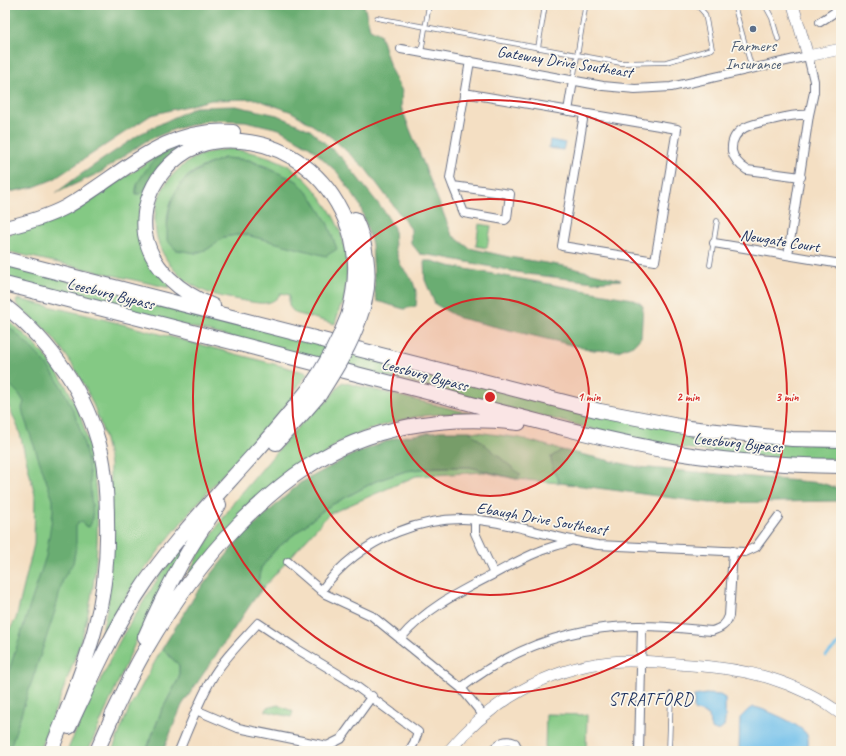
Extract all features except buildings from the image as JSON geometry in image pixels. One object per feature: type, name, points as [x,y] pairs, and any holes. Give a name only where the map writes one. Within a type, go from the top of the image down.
[{"type":"highway","points":[[5,228],[26,223],[64,207],[171,140],[188,135],[227,131],[263,136],[299,152],[313,162],[325,173],[350,206],[362,239],[367,268],[366,298],[329,357],[308,409],[227,496],[207,521],[162,599],[97,751]]},
{"type":"highway","points":[[291,332],[233,314],[208,304],[184,290],[169,278],[160,268],[150,250],[146,235],[144,217],[146,206],[152,188],[158,178],[171,163],[185,151],[204,143],[218,141],[231,140],[257,143],[273,147],[299,161],[322,181],[339,206],[350,232],[356,274],[352,302],[354,318]]},
{"type":"highway","name":"Leesburg Bypass","points":[[5,259],[600,411],[641,420],[747,435],[841,440]]},
{"type":"highway","name":"Leesburg Bypass","points":[[5,284],[643,447],[719,459],[782,465],[841,466]]},
{"type":"highway","points":[[5,306],[41,338],[54,354],[76,389],[87,410],[94,429],[101,452],[106,483],[108,536],[106,570],[101,602],[87,658],[51,751]]},
{"type":"highway","points":[[58,751],[102,657],[136,595],[185,530],[314,392]]},
{"type":"highway","points":[[112,716],[146,649],[188,584],[226,538],[250,513],[275,490],[308,466],[343,447],[366,437],[420,424],[445,421],[489,421],[509,422],[578,431]]},
{"type":"street","points":[[788,255],[801,177],[809,115],[814,92],[814,81],[808,56],[793,5]]},
{"type":"street","points":[[820,22],[841,8]]},
{"type":"street","name":"Gateway Drive Southeast","points":[[401,49],[619,88],[655,89],[688,84],[841,49]]},
{"type":"street","points":[[453,186],[510,194],[507,218],[505,220],[464,213],[453,186],[450,178],[470,61]]},
{"type":"street","points":[[568,111],[573,80]]},
{"type":"street","points":[[464,93],[677,129],[655,261],[562,246],[584,114]]},
{"type":"street","points":[[801,177],[747,170],[736,161],[733,155],[733,142],[736,135],[741,130],[752,124],[796,114],[809,115]]},
{"type":"street","name":"Newgate Court","points":[[714,243],[841,264]]},
{"type":"street","name":"Ebaugh Drive Southeast","points":[[321,591],[335,574],[367,548],[400,531],[440,520],[475,519],[572,540],[598,544],[745,552],[756,547],[778,517]]},
{"type":"street","points":[[475,519],[475,533],[494,574]]},
{"type":"street","points":[[400,639],[412,625],[432,608],[458,592],[532,554],[572,540]]},
{"type":"street","points":[[460,688],[486,669],[504,659],[549,640],[593,629],[617,626],[642,626],[712,631],[718,629],[723,626],[729,616],[733,551]]},
{"type":"street","points":[[288,562],[321,591],[372,616],[460,688],[484,716]]},
{"type":"street","points":[[180,751],[196,710],[211,680],[227,658],[258,623],[372,696],[418,732],[409,751]]},
{"type":"street","points":[[639,751],[642,626]]},
{"type":"street","points":[[450,751],[484,716],[534,684],[558,673],[608,662],[642,661],[717,667],[758,674],[776,679],[804,691],[818,698],[841,714]]},
{"type":"street","points":[[196,710],[238,728],[327,746],[341,739],[372,696]]},
{"type":"street","points":[[491,751],[500,742],[505,741],[515,743],[519,751]]},
{"type":"lane","points":[[421,53],[429,5]]},
{"type":"lane","points":[[538,48],[545,5]]},
{"type":"lane","points":[[377,18],[621,62],[666,62],[712,49],[705,14],[697,5]]},
{"type":"lane","points":[[734,5],[752,69]]},
{"type":"lane","points":[[764,5],[772,18],[778,39]]},
{"type":"lane","points":[[573,80],[585,8]]},
{"type":"lane","points":[[710,265],[717,221]]},
{"type":"lane","points":[[664,751],[669,751],[670,694]]},
{"type":"green space","points":[[5,5],[364,5],[370,29],[380,34],[391,70],[402,91],[401,107],[452,235],[469,248],[509,257],[564,266],[621,280],[594,282],[527,274],[420,254],[411,243],[411,229],[365,168],[331,137],[292,112],[256,99],[211,100],[151,115],[54,179],[34,187],[5,193]]},
{"type":"green space","points":[[236,106],[277,115],[310,130],[342,158],[384,211],[394,228],[395,248],[400,264],[413,282],[417,294],[416,306],[404,309],[377,301],[375,293],[372,244],[360,205],[338,173],[310,147],[279,129],[245,121],[210,120],[175,129],[146,141],[101,172],[56,193],[140,134],[195,107]]},
{"type":"green space","points":[[180,147],[170,155],[152,176],[139,213],[170,288],[5,251],[5,235],[49,222],[72,212],[163,152]]},
{"type":"green space","points":[[180,147],[158,168],[144,190],[140,194],[136,194],[138,182],[153,161],[168,151]]},
{"type":"green space","points":[[229,149],[254,153],[273,159],[296,171],[314,189],[335,220],[341,233],[344,246],[347,274],[343,305],[340,307],[335,324],[295,313],[289,306],[289,295],[281,293],[274,300],[265,303],[245,301],[211,294],[191,284],[176,271],[165,256],[158,240],[155,223],[157,206],[163,190],[173,175],[188,162],[203,154]],"holes":[[[224,158],[249,160],[275,170],[276,242],[243,234],[224,237],[208,249],[196,253],[176,249],[170,237],[167,223],[170,205],[174,195],[184,180],[197,170]]]},
{"type":"green space","points":[[224,158],[249,160],[297,181],[313,199],[327,222],[337,249],[326,256],[243,234],[224,237],[208,249],[196,253],[176,250],[167,240],[169,209],[178,187],[196,172]]},
{"type":"green space","points":[[479,224],[491,226],[487,248],[476,246]]},
{"type":"green space","points":[[424,261],[432,261],[449,266],[632,299],[643,306],[641,337],[635,344],[618,351],[593,350],[459,318],[435,304],[425,280]]},
{"type":"green space","points":[[5,265],[695,435],[739,441],[841,445],[841,459],[785,459],[690,449],[605,432],[5,280]]},
{"type":"green space","points":[[18,299],[95,317],[308,373],[293,393],[295,395],[182,521],[135,583],[100,639],[109,596],[110,465],[107,447],[96,412],[81,379],[61,348],[49,333],[17,305],[16,301]]},
{"type":"green space","points":[[5,318],[43,353],[67,387],[81,418],[94,473],[97,501],[96,560],[93,588],[87,616],[80,643],[39,751],[5,751],[5,637],[16,619],[34,544],[35,495],[19,430],[5,397]]},
{"type":"green space","points":[[5,323],[40,357],[52,372],[71,405],[78,423],[87,460],[93,513],[92,521],[89,527],[85,526],[82,522],[78,522],[76,527],[76,547],[73,563],[63,579],[55,611],[9,751],[5,751],[5,683],[46,556],[53,511],[53,500],[24,417],[22,408],[24,402],[19,394],[5,380]]},
{"type":"green space","points":[[342,382],[477,415],[446,414],[404,419],[365,431],[339,442],[188,575],[197,557],[234,502],[296,429],[320,406],[327,402]]},
{"type":"green space","points":[[439,431],[469,431],[521,475],[516,479],[470,467],[436,467],[406,471],[376,481],[326,508],[275,550],[261,568],[258,582],[263,588],[182,705],[163,751],[146,751],[161,712],[179,678],[179,665],[162,649],[196,594],[240,538],[300,483],[352,455],[395,438]]},
{"type":"green space","points":[[469,431],[520,438],[562,450],[551,457],[552,469],[560,483],[516,479],[520,475]]},
{"type":"green space","points":[[562,450],[638,467],[821,483],[837,488],[841,491],[841,501],[710,503],[560,483],[552,469],[551,457]]},
{"type":"green space","points":[[436,467],[470,467],[516,479],[484,472],[416,476],[329,514],[263,588],[258,582],[261,568],[275,550],[326,508],[376,481],[406,471]]},
{"type":"green space","points":[[202,524],[160,594],[136,641],[88,751],[67,751],[93,694],[124,633],[160,575]]},
{"type":"green space","points":[[162,649],[179,665],[179,678],[161,712],[146,751],[112,751],[129,709]]},
{"type":"green space","points":[[278,705],[292,711],[291,717],[266,711],[266,708]]},
{"type":"green space","points":[[546,714],[587,715],[586,751],[545,751]]},
{"type":"water","points":[[550,140],[565,143],[563,150],[549,148]]},
{"type":"water","points":[[706,694],[720,695],[725,698],[725,724],[720,730],[713,730],[711,728],[709,715],[694,710],[694,696]]},
{"type":"water","points":[[754,707],[783,718],[804,731],[808,739],[807,751],[739,751],[740,718],[749,709]]},
{"type":"waterway","points":[[826,656],[841,641]]},
{"type":"place","name":"Farmers Insurance","points":[[753,29]]},
{"type":"district","name":"STRATFORD","points":[[651,699]]}]
